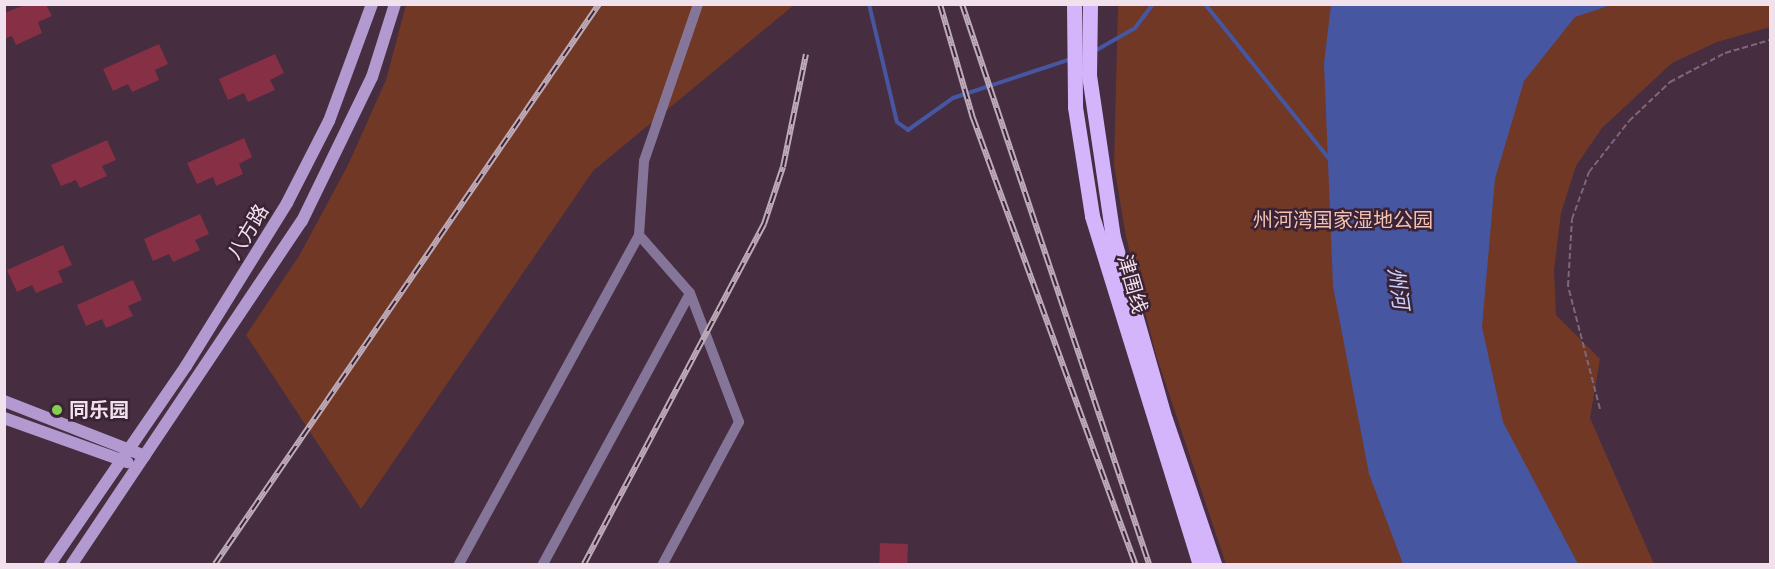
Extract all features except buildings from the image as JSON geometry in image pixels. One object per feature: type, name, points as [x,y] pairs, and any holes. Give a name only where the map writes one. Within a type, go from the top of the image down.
[{"type":"main road","name":"八方路","points":[[50,564],[130,447],[287,203],[328,121],[372,4]]},
{"type":"main road","name":"八方路","points":[[72,564],[302,221],[372,77],[395,4]]},
{"type":"main road","name":"津围线","points":[[1074,4],[1074,80],[1083,166],[1110,289],[1200,564]]},
{"type":"main road","name":"津围线","points":[[1090,4],[1089,75],[1113,237],[1165,419],[1214,564]]},
{"type":"main road","points":[[4,401],[130,447],[145,456]]},
{"type":"main road","points":[[4,418],[122,459],[138,468]]},
{"type":"street","points":[[459,564],[639,235],[644,161],[698,4]]},
{"type":"street","points":[[639,235],[690,293],[739,422],[663,564]]},
{"type":"street","points":[[543,564],[690,293]]},
{"type":"path","points":[[1600,410],[1568,286],[1572,219],[1589,172],[1629,121],[1670,82],[1725,53],[1770,40]]},
{"type":"green space","points":[[406,5],[794,5],[593,171],[361,509],[246,335],[299,256],[348,165],[386,80]]},
{"type":"green space","name":"州河湾国家湿地公园","points":[[1118,5],[1770,5],[1770,27],[1717,42],[1672,63],[1602,128],[1576,166],[1561,213],[1554,270],[1556,315],[1600,359],[1590,418],[1654,564],[1226,564],[1156,355],[1126,237],[1114,165]]},
{"type":"water","name":"州河","points":[[1331,5],[1611,5],[1575,17],[1524,81],[1495,179],[1482,327],[1503,422],[1578,564],[1403,564],[1369,474],[1333,286],[1324,63]]},
{"type":"waterway","points":[[869,4],[897,122],[908,130],[953,98],[1071,59]]},
{"type":"waterway","points":[[1093,52],[1135,28],[1153,4]]},
{"type":"waterway","points":[[1205,4],[1331,161]]},
{"type":"railway","points":[[215,564],[599,4]]},
{"type":"railway","points":[[940,4],[973,118],[1135,564]]},
{"type":"railway","points":[[962,4],[1149,564]]},
{"type":"railway","points":[[584,564],[764,224],[783,167],[806,54]]},
{"type":"place","name":"同乐园","points":[[57,410]]}]
